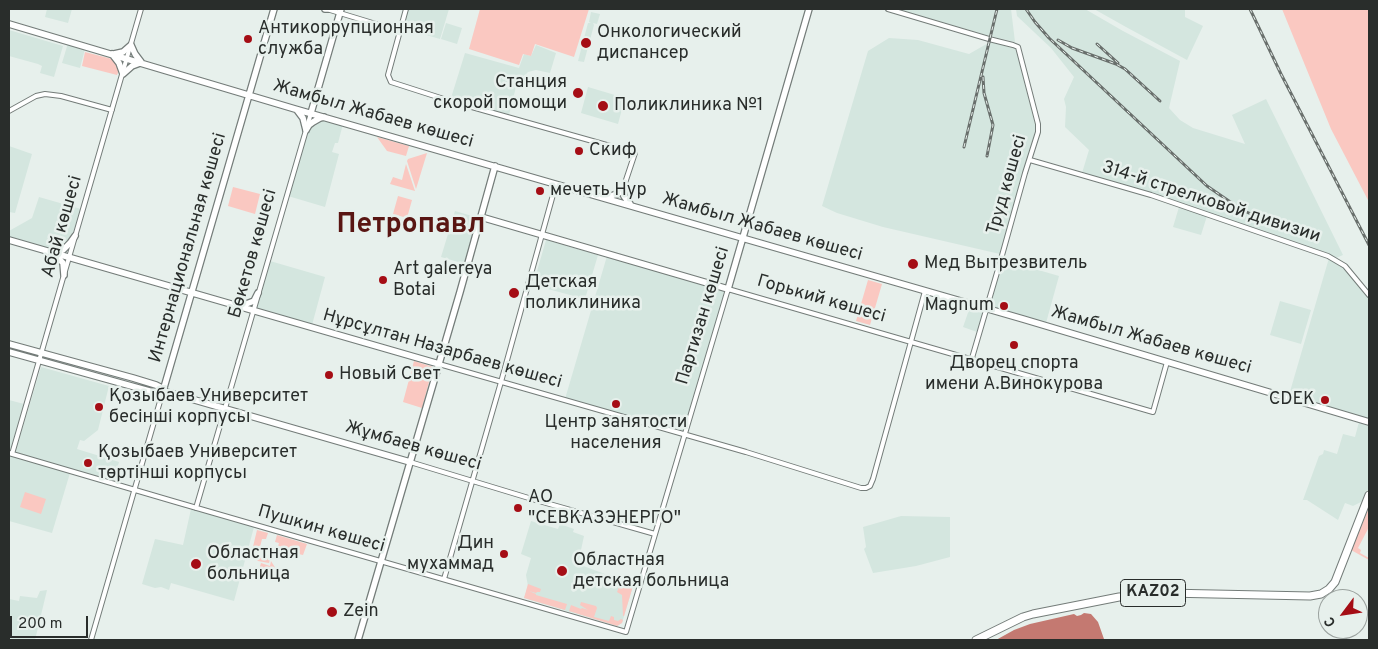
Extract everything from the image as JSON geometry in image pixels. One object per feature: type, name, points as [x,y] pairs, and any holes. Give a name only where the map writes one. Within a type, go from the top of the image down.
[{"type":"highway","name":"KAZ02","points":[[976,640],[1028,615],[1119,597],[1176,593],[1310,596],[1323,593],[1334,584],[1369,495]]},
{"type":"main road","name":"Интернациональная көшесі","points":[[163,391],[274,9]]},
{"type":"main road","points":[[324,9],[331,9]]},
{"type":"main road","name":"Партизан көшесі","points":[[728,289],[809,9]]},
{"type":"main road","name":"Бөкетов көшесі","points":[[311,113],[340,11]]},
{"type":"main road","points":[[9,24],[110,54],[123,52],[131,44],[135,54],[144,63]]},
{"type":"main road","points":[[110,54],[119,63],[122,74],[132,66],[144,63]]},
{"type":"main road","name":"Жамбыл Жабаев көшесі","points":[[110,54],[1369,422]]},
{"type":"main road","points":[[295,109],[308,107],[314,99]]},
{"type":"main road","points":[[314,99],[316,111],[326,118]]},
{"type":"main road","points":[[295,109],[303,118],[306,130]]},
{"type":"main road","points":[[306,130],[315,120],[326,118]]},
{"type":"main road","points":[[358,640],[496,166]]},
{"type":"main road","points":[[605,198],[619,193],[624,186]]},
{"type":"main road","points":[[624,186],[624,196],[634,207]]},
{"type":"main road","name":"Горький көшесі","points":[[481,217],[728,289]]},
{"type":"main road","points":[[48,251],[56,252],[63,250],[68,247],[75,236]]},
{"type":"main road","name":"Нұрсұлтан Назарбаев көшесі","points":[[9,240],[439,364]]},
{"type":"main road","points":[[739,252],[750,243],[757,242]]},
{"type":"main road","points":[[48,251],[57,256],[62,262],[64,275]]},
{"type":"main road","points":[[238,306],[245,306],[253,302],[258,293]]},
{"type":"main road","name":"Жұмбаев көшесі","points":[[9,344],[152,384],[160,387],[163,391],[410,462]]},
{"type":"main road","name":"Жұмбаев көшесі","points":[[9,352],[154,392],[163,391]]},
{"type":"street","name":"Абай көшесі","points":[[10,453],[141,9]]},
{"type":"street","points":[[324,9],[340,11],[399,31]]},
{"type":"street","points":[[406,9],[388,75],[390,81],[447,100],[634,153],[620,202]]},
{"type":"street","name":"Труд көшесі","points":[[888,9],[1018,47],[1038,128],[972,358]]},
{"type":"street","points":[[9,111],[39,95],[45,94],[112,110]]},
{"type":"street","name":"Бөкетов көшесі","points":[[196,508],[311,113]]},
{"type":"street","name":"314-й стрелковой дивизии","points":[[1030,160],[1151,195],[1328,256],[1345,266],[1369,295]]},
{"type":"street","points":[[444,579],[556,184]]},
{"type":"street","name":"Горький көшесі","points":[[728,289],[972,358],[1152,412],[1167,362]]},
{"type":"street","name":"Партизан көшесі","points":[[626,632],[728,289]]},
{"type":"street","points":[[911,341],[925,291]]},
{"type":"street","name":"Нұрсұлтан Назарбаев көшесі","points":[[439,364],[861,488],[868,487],[873,479],[911,341]]},
{"type":"street","name":"Интернациональная көшесі","points":[[91,640],[163,391]]},
{"type":"street","name":"Пушкин көшесі","points":[[10,453],[626,632]]},
{"type":"street","name":"Жұмбаев көшесі","points":[[410,462],[655,534]]},
{"type":"street","points":[[613,628],[622,627],[629,621]]},
{"type":"shaded area","points":[[47,9],[72,9],[68,23],[45,17]]},
{"type":"shaded area","points":[[408,9],[449,9],[440,39],[402,28]]},
{"type":"shaded area","points":[[480,9],[589,9],[574,57],[535,44],[531,56],[523,54],[519,65],[469,49]]},
{"type":"shaded area","points":[[896,9],[1011,9],[1015,42],[990,36]]},
{"type":"shaded area","points":[[1016,9],[1085,9],[1180,61],[1169,108],[1180,120],[1193,128],[1245,144],[1232,115],[1266,99],[1343,255],[1336,258],[1327,253],[1151,193],[1082,173],[1089,150],[1065,127],[1066,107],[1064,99],[1074,77],[1051,48],[1017,16]]},
{"type":"shaded area","points":[[1094,9],[1185,9],[1185,17],[1203,26],[1187,60]]},
{"type":"shaded area","points":[[1282,9],[1369,9],[1369,202],[1331,129]]},
{"type":"shaded area","name":"Онкологический диспансер","points":[[591,12],[600,14],[597,24],[593,23],[584,62],[578,61],[588,23],[591,23],[589,22]]},
{"type":"shaded area","points":[[446,23],[462,28],[457,44],[441,39]]},
{"type":"shaded area","points":[[9,30],[63,46],[54,77],[40,73],[42,66],[38,64],[9,56]]},
{"type":"shaded area","points":[[889,38],[918,40],[969,54],[990,42],[1016,49],[1036,128],[1000,254],[883,227],[837,213],[822,206],[868,51]]},
{"type":"shaded area","points":[[68,43],[85,49],[80,68],[62,63]]},
{"type":"shaded area","points":[[536,45],[556,53],[550,73],[536,70],[528,72],[517,83],[509,115],[451,98],[465,53],[519,68],[524,54],[531,56]]},
{"type":"shaded area","points":[[85,52],[116,60],[120,68],[117,75],[82,66]]},
{"type":"shaded area","name":"Поликлиника №1","points":[[588,87],[625,98],[618,124],[581,113]]},
{"type":"shaded area","points":[[322,118],[343,124],[338,143],[335,143],[332,152],[339,154],[325,207],[288,196],[309,127]]},
{"type":"shaded area","points":[[377,137],[409,146],[406,156],[387,151]]},
{"type":"shaded area","points":[[9,146],[32,154],[15,213],[9,212]]},
{"type":"shaded area","points":[[427,153],[416,189],[407,161]]},
{"type":"shaded area","points":[[406,164],[415,191],[390,184],[393,177],[402,180]]},
{"type":"shaded area","points":[[233,187],[260,194],[255,214],[228,206]]},
{"type":"shaded area","points":[[398,196],[412,200],[407,218],[393,214]]},
{"type":"shaded area","points":[[39,197],[81,209],[70,242],[57,251],[9,238],[9,231],[32,218]]},
{"type":"shaded area","points":[[1179,207],[1207,216],[1201,235],[1173,227]]},
{"type":"shaded area","points":[[455,211],[479,218],[465,264],[441,257]]},
{"type":"shaded area","points":[[546,240],[598,255],[585,299],[533,285]]},
{"type":"shaded area","points":[[607,256],[725,290],[683,431],[565,399]]},
{"type":"shaded area","points":[[1329,258],[1348,271],[1369,298],[1369,419],[1289,395]]},
{"type":"shaded area","points":[[1004,260],[1059,276],[1046,323],[989,307]]},
{"type":"shaded area","points":[[270,261],[325,277],[312,325],[256,309]]},
{"type":"shaded area","points":[[868,280],[882,284],[870,325],[856,321]]},
{"type":"shaded area","points":[[1280,301],[1311,310],[1301,344],[1270,335]]},
{"type":"shaded area","points":[[970,307],[984,311],[977,332],[963,327]]},
{"type":"shaded area","points":[[414,361],[433,367],[422,408],[403,402]]},
{"type":"shaded area","points":[[41,367],[109,386],[98,430],[84,441],[80,440],[77,449],[119,462],[113,482],[15,453]]},
{"type":"shaded area","points":[[9,400],[24,404],[10,451],[9,451]]},
{"type":"shaded area","points":[[1359,422],[1369,426],[1369,487],[1363,501],[1353,506],[1345,503],[1338,520],[1307,500],[1303,500],[1319,456],[1323,454],[1324,450],[1337,454],[1343,434],[1355,437]]},
{"type":"shaded area","points":[[9,455],[70,473],[52,533],[9,521]]},
{"type":"shaded area","points":[[25,492],[46,499],[41,514],[20,507]]},
{"type":"shaded area","points":[[1369,508],[1369,527],[1358,548],[1361,550],[1360,553],[1369,558],[1369,560],[1351,550]]},
{"type":"shaded area","name":"Областная больница","points":[[191,509],[254,527],[234,601],[171,583],[169,590],[142,584],[155,539],[183,545]]},
{"type":"shaded area","points":[[901,516],[950,517],[950,557],[916,566],[873,573],[864,549],[866,547],[863,527]]},
{"type":"shaded area","name":"Областная детская больница","points":[[531,521],[558,529],[560,524],[574,529],[573,532],[584,536],[578,564],[633,586],[622,623],[617,626],[524,598],[528,586],[526,575],[531,558],[521,554]]},
{"type":"shaded area","points":[[257,530],[268,533],[266,539],[262,539],[258,555],[270,559],[269,563],[258,561],[251,555]]},
{"type":"shaded area","points":[[277,535],[307,544],[303,555],[294,553],[295,548],[290,546],[289,549],[278,546],[279,543],[275,542]]},
{"type":"shaded area","points":[[271,561],[285,580],[258,574],[261,563],[270,566]]},
{"type":"shaded area","points":[[621,582],[633,586],[624,616],[622,595],[617,592]]},
{"type":"shaded area","points":[[528,584],[541,589],[540,592],[536,593],[529,591],[536,595],[567,604],[565,610],[524,598]]},
{"type":"shaded area","points":[[47,590],[35,640],[9,640],[9,599],[19,601],[20,596],[37,598],[40,591]]},
{"type":"shaded area","points":[[581,602],[596,606],[594,617],[609,621],[611,616],[614,617],[614,620],[623,620],[622,623],[617,626],[569,611],[571,605],[588,610],[580,605]]},
{"type":"shaded area","points":[[1084,613],[1091,614],[1098,622],[1104,639],[1111,640],[996,640],[1030,624],[1074,614],[1077,616]]},
{"type":"railway","points":[[964,147],[997,9]]},
{"type":"railway","points":[[1026,9],[1049,38],[1207,186],[1242,210],[1290,231]]},
{"type":"railway","points":[[1250,9],[1281,74],[1369,245]]},
{"type":"railway","points":[[1058,40],[1072,48],[1125,69],[1160,101]]},
{"type":"railway","points":[[1097,44],[1118,63]]},
{"type":"railway","points":[[983,77],[984,93],[993,125],[987,156]]},
{"type":"place","name":"Антикоррупционная служба","points":[[248,39]]},
{"type":"place","name":"Онкологический диспансер","points":[[586,43]]},
{"type":"place","name":"Станция скорой помощи","points":[[578,93]]},
{"type":"place","name":"Поликлиника №1","points":[[603,106]]},
{"type":"place","name":"Скиф","points":[[579,151]]},
{"type":"place","name":"мечеть Нур","points":[[540,191]]},
{"type":"place","name":"Мед Вытрезвитель","points":[[913,264]]},
{"type":"place","name":"Art galereya Botai","points":[[383,280]]},
{"type":"place","name":"Детская поликлиника","points":[[514,293]]},
{"type":"place","name":"Magnum","points":[[1004,306]]},
{"type":"place","name":"Дворец спорта имени А.Винокурова","points":[[1014,345]]},
{"type":"place","name":"Новый Свет","points":[[329,375]]},
{"type":"place","name":"CDEK","points":[[1325,400]]},
{"type":"place","name":"Центр занятости населения","points":[[616,404]]},
{"type":"place","name":"Қозыбаев Университет бесінші корпусы","points":[[99,407]]},
{"type":"place","name":"Қозыбаев Университет төртінші корпусы","points":[[88,463]]},
{"type":"place","name":"АО \"СЕВКАЗЭНЕРГО\"","points":[[518,508]]},
{"type":"place","name":"Дин мухаммад","points":[[504,554]]},
{"type":"place","name":"Областная больница","points":[[196,564]]},
{"type":"place","name":"Областная детская больница","points":[[562,571]]},
{"type":"place","name":"Zein","points":[[332,612]]},
{"type":"district","name":"Петропавл","points":[[411,226]]}]
